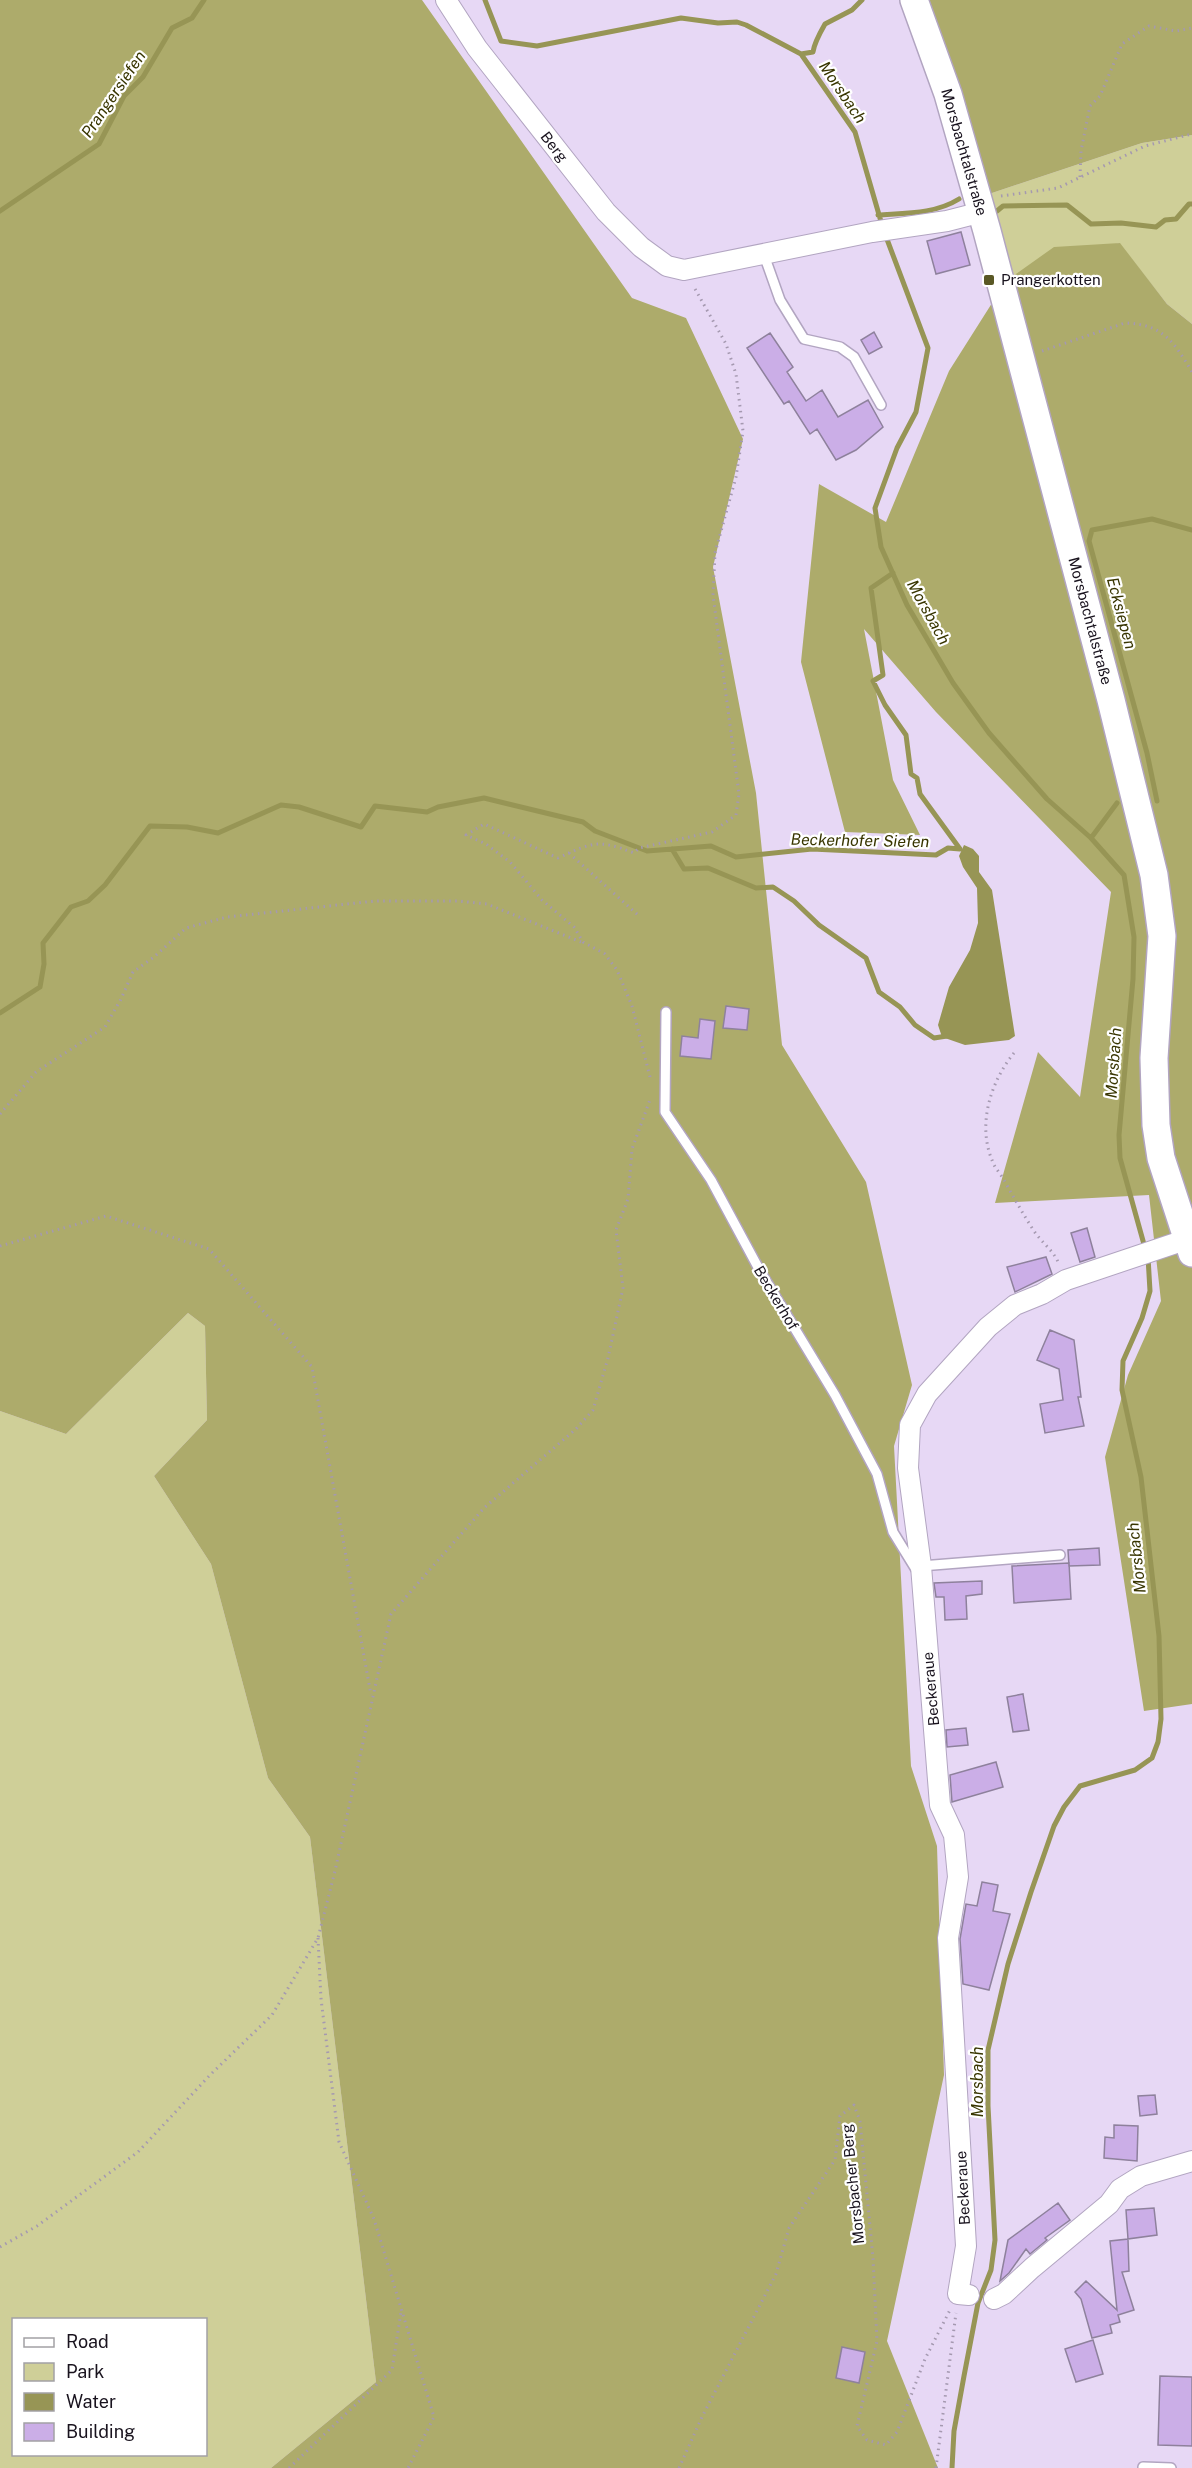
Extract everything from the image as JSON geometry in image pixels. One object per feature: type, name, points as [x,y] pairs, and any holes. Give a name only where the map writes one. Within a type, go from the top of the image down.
[{"type":"main road","name":"Morsbachtalstraße","points":[[916,2],[948,94],[980,207],[1111,700],[1154,875],[1162,936],[1153,1102],[1161,1158],[1181,1246]]},
{"type":"street","name":"Berg","points":[[446,0],[477,48],[606,212],[641,248],[667,266],[684,270]]},
{"type":"street","points":[[684,270],[872,232],[947,221],[980,207]]},
{"type":"street","name":"Beckeraue","points":[[964,2294],[966,2246],[948,1938],[957,1877],[954,1835],[940,1805],[921,1572],[908,1468],[910,1425],[927,1394],[988,1327],[1015,1305],[1042,1294],[1066,1280],[1138,1255],[1181,1246]]},
{"type":"street","points":[[994,2299],[1004,2294],[1109,2204],[1120,2189],[1140,2176],[1192,2161]]},
{"type":"lane","points":[[764,255],[780,300],[804,339],[840,347],[854,357],[881,405]]},
{"type":"lane","name":"Beckerhof","points":[[666,1012],[665,1112],[711,1180],[760,1271],[835,1395],[877,1474],[893,1532],[921,1572]]},
{"type":"lane","points":[[921,1572],[1060,1555]]},
{"type":"lane","points":[[1143,2467],[1171,2468]]},
{"type":"path","points":[[1080,177],[1081,151],[1090,106],[1100,96],[1122,44],[1149,26],[1176,31],[1192,28]]},
{"type":"path","points":[[980,207],[1058,188],[1145,146],[1192,134]]},
{"type":"path","points":[[583,942],[574,927],[542,900],[510,862],[486,844],[466,834],[484,824],[558,858],[588,845],[607,843],[634,853],[639,848],[712,832],[736,815],[739,794],[712,595],[715,553],[736,477],[743,431],[736,375],[726,344],[684,270]]},
{"type":"path","points":[[1042,351],[1125,323],[1139,323],[1162,332],[1176,345],[1192,372]]},
{"type":"path","points":[[569,853],[638,915]]},
{"type":"path","points":[[0,1114],[36,1072],[105,1027],[133,972],[154,957],[186,928],[227,917],[364,902],[458,901],[487,904],[583,942],[605,954],[617,970],[632,1006],[651,1079]]},
{"type":"path","points":[[1014,1053],[1000,1070],[990,1097],[984,1133],[986,1145],[992,1163],[1003,1178],[1017,1207],[1039,1239],[1055,1255],[1066,1280]]},
{"type":"path","points":[[0,2247],[37,2226],[138,2152],[211,2074],[272,2015],[318,1938],[391,1614],[484,1508],[576,1429],[593,1410],[608,1359],[623,1288],[616,1230],[628,1199],[632,1149],[654,1089]]},
{"type":"path","points":[[0,1246],[106,1216],[209,1249],[312,1367],[372,1697]]},
{"type":"path","points":[[318,1938],[321,1998],[339,2142],[374,2219],[434,2417],[408,2468]]},
{"type":"path","name":"Morsbacher Berg","points":[[679,2468],[702,2417],[776,2274],[789,2228],[835,2160],[840,2116],[854,2105],[860,2121],[878,2340],[857,2426],[867,2440],[886,2445],[897,2432],[925,2359],[964,2294]]},
{"type":"path","points":[[936,2468],[964,2294]]},
{"type":"path","points":[[289,2468],[392,2370],[401,2310]]},
{"type":"green space","points":[[1192,135],[1192,324],[1167,304],[1119,243],[1006,281],[980,197],[1142,143]]},
{"type":"green space","points":[[188,1313],[205,1326],[207,1420],[154,1476],[211,1564],[268,1778],[310,1837],[376,2382],[271,2468],[0,2468],[0,1411],[66,1434]]},
{"type":"shaded area","points":[[0,0],[422,0],[632,298],[686,318],[743,439],[713,567],[756,793],[782,1045],[866,1182],[912,1385],[894,1446],[911,1766],[937,1846],[944,2075],[887,2341],[938,2468],[271,2468],[376,2382],[310,1837],[268,1778],[211,1564],[154,1476],[207,1420],[205,1326],[188,1313],[66,1434],[0,1411]]},
{"type":"shaded area","points":[[915,0],[1192,0],[1192,135],[1142,143],[980,197]]},
{"type":"shaded area","points":[[1120,243],[1167,304],[1192,324],[1192,1704],[1144,1711],[1105,1457],[1128,1375],[1161,1301],[1149,1195],[995,1203],[1038,1052],[1080,1097],[1111,892],[936,712],[864,629],[893,780],[920,835],[845,832],[801,662],[819,484],[886,522],[949,371],[1006,281],[1054,247]]},
{"type":"water","points":[[964,845],[973,849],[979,856],[979,872],[992,890],[1015,1036],[1009,1040],[965,1045],[942,1037],[938,1025],[949,987],[970,950],[978,923],[977,888],[963,867],[959,856]]},
{"type":"building","points":[[961,232],[970,265],[936,274],[927,241]]},
{"type":"building","points":[[874,332],[882,347],[869,354],[861,340]]},
{"type":"building","points":[[770,333],[793,367],[787,372],[806,401],[822,390],[838,417],[868,400],[883,427],[856,450],[836,460],[817,429],[810,434],[789,401],[784,404],[747,348]]},
{"type":"building","points":[[726,1006],[749,1009],[747,1030],[723,1028]]},
{"type":"building","points":[[700,1019],[715,1021],[711,1059],[680,1056],[682,1036],[698,1038]]},
{"type":"building","points":[[1087,1228],[1095,1257],[1080,1262],[1071,1233]]},
{"type":"building","points":[[1046,1257],[1052,1274],[1015,1292],[1007,1267]]},
{"type":"building","points":[[1050,1330],[1074,1340],[1081,1397],[1078,1397],[1084,1426],[1045,1433],[1040,1404],[1063,1400],[1059,1369],[1037,1360]]},
{"type":"building","points":[[1099,1548],[1100,1565],[1069,1566],[1068,1550]]},
{"type":"building","points":[[1069,1563],[1071,1599],[1014,1603],[1012,1566]]},
{"type":"building","points":[[982,1581],[982,1594],[966,1596],[967,1619],[945,1620],[944,1597],[936,1597],[934,1583]]},
{"type":"building","points":[[1023,1694],[1029,1730],[1013,1732],[1007,1697]]},
{"type":"building","points":[[966,1728],[968,1745],[947,1747],[946,1730]]},
{"type":"building","points":[[996,1762],[1003,1787],[952,1802],[950,1775]]},
{"type":"building","points":[[982,1882],[998,1885],[993,1911],[1010,1914],[989,1990],[963,1984],[960,1939],[966,1904],[977,1906]]},
{"type":"building","points":[[1155,2095],[1157,2114],[1140,2116],[1138,2096]]},
{"type":"building","points":[[1114,2125],[1138,2126],[1137,2161],[1104,2158],[1105,2137],[1114,2138]]},
{"type":"building","points":[[1058,2203],[1070,2220],[1045,2238],[1047,2240],[1030,2254],[1026,2249],[1009,2273],[1000,2281],[1008,2240]]},
{"type":"building","points":[[1154,2208],[1157,2235],[1128,2239],[1126,2210]]},
{"type":"building","points":[[1128,2239],[1129,2271],[1122,2272],[1134,2310],[1118,2315],[1120,2322],[1110,2325],[1112,2333],[1092,2338],[1081,2299],[1075,2292],[1086,2281],[1117,2310],[1110,2241]]},
{"type":"building","points":[[1093,2340],[1103,2374],[1076,2382],[1065,2349]]},
{"type":"building","points":[[842,2347],[865,2352],[859,2383],[836,2378]]},
{"type":"building","points":[[1160,2376],[1192,2377],[1192,2446],[1158,2445]]},
{"type":"waterway","name":"Prangersiefen","points":[[0,211],[99,144],[124,96],[143,77],[172,28],[192,18],[204,0]]},
{"type":"waterway","name":"Morsbach","points":[[485,0],[501,41],[537,46],[681,18],[718,23],[737,22],[801,54],[855,132],[882,225]]},
{"type":"waterway","points":[[801,54],[813,52],[825,24],[852,10],[862,0]]},
{"type":"waterway","points":[[878,215],[930,210],[959,199]]},
{"type":"waterway","points":[[997,211],[1003,206],[1067,205],[1091,224],[1121,223],[1156,227],[1165,220],[1176,219],[1189,204],[1192,204]]},
{"type":"waterway","name":"Morsbach","points":[[885,234],[928,348],[916,412],[897,448],[875,508],[881,547],[907,605],[953,683],[989,733],[1047,799],[1091,838],[1124,875],[1134,937],[1133,979],[1119,1135],[1120,1158],[1145,1248]]},
{"type":"waterway","name":"Ecksiepen","points":[[1157,801],[1147,753],[1089,541],[1092,530],[1152,519],[1192,530]]},
{"type":"waterway","name":"Beckerhofer Siefen","points":[[0,1013],[40,987],[44,964],[43,943],[71,907],[88,901],[105,885],[150,826],[187,827],[218,833],[281,805],[299,807],[361,827],[375,806],[427,812],[438,807],[484,798],[583,822],[595,831],[647,851],[711,846],[736,857],[812,849],[936,855],[948,848],[960,849],[920,794],[917,778],[911,774],[906,735],[885,705],[873,681],[883,675],[871,588],[893,573]]},
{"type":"waterway","name":"Ecksiepen","points":[[1091,838],[1117,803]]},
{"type":"waterway","points":[[672,849],[684,869],[708,868],[756,888],[773,887],[794,901],[819,925],[866,958],[879,992],[900,1007],[915,1025],[934,1038],[947,1036]]},
{"type":"waterway","name":"Morsbach","points":[[952,2468],[954,2431],[964,2376],[978,2303],[991,2270],[995,2240],[988,2106],[988,2050],[1008,1964],[1054,1826],[1064,1807],[1080,1786],[1135,1770],[1152,1758],[1158,1742],[1161,1719],[1159,1636],[1141,1477],[1122,1390],[1123,1361],[1142,1318],[1150,1291],[1148,1257]]},
{"type":"place","name":"Prangerkotten","points":[[989,280]]}]
